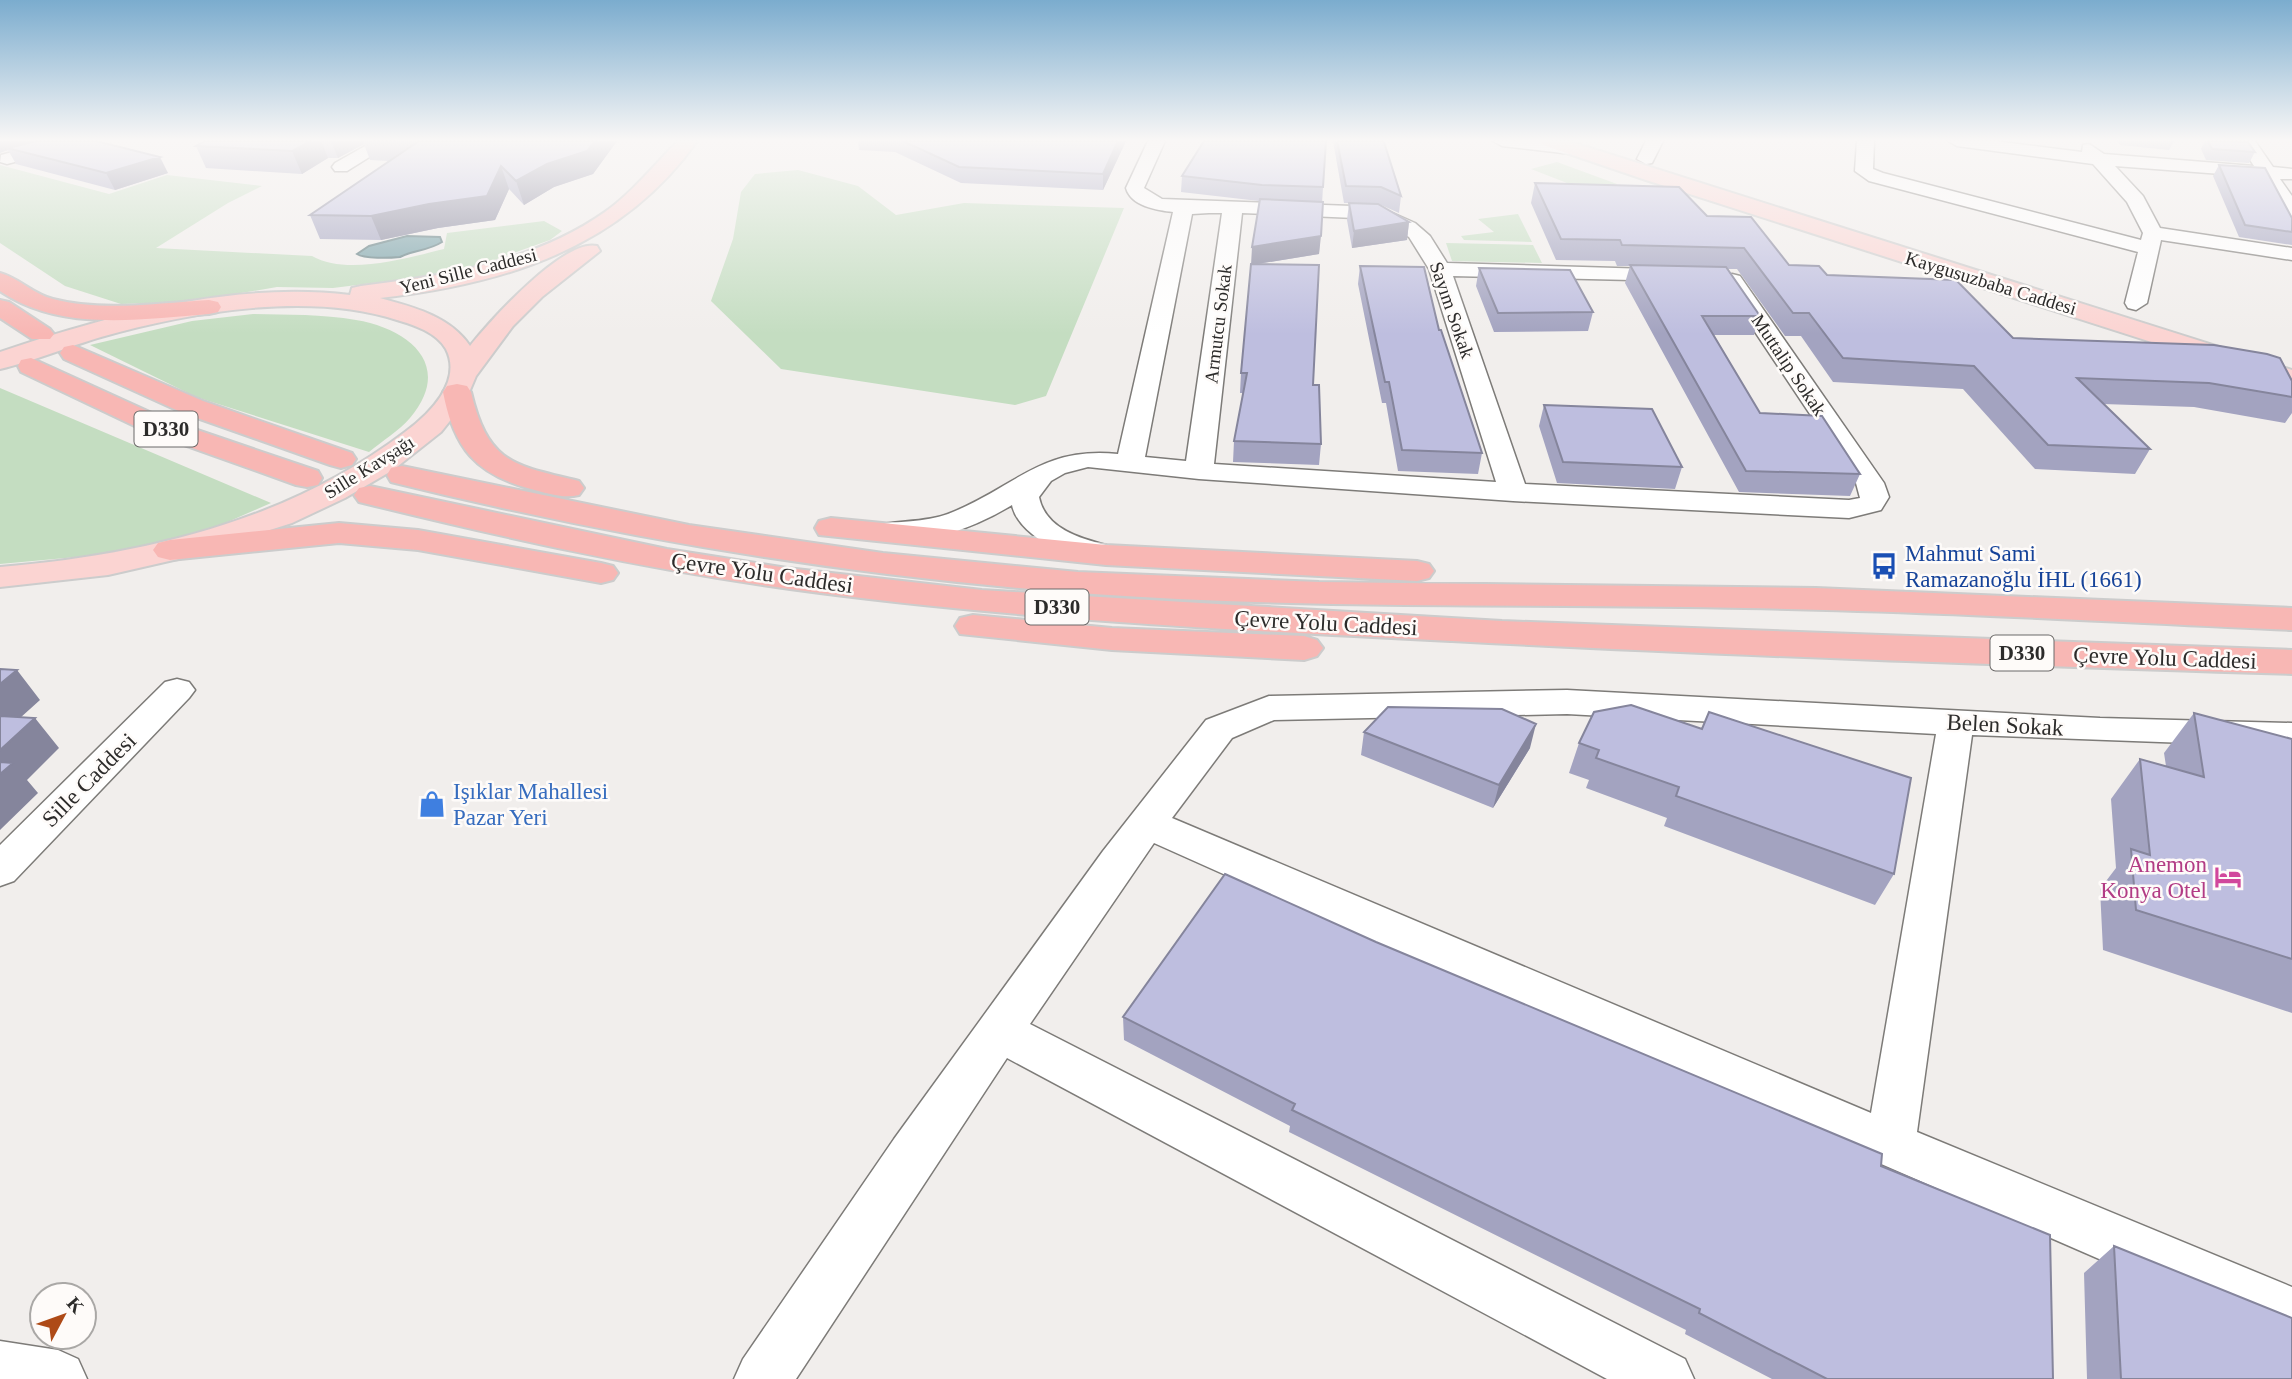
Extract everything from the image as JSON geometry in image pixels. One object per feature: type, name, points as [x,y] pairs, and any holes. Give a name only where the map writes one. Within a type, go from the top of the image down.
[{"type":"highway","points":[[0,279],[30,299],[74,310],[209,307]]},
{"type":"highway","points":[[0,307],[41,334]]},
{"type":"highway","name":"D330","points":[[73,353],[193,407],[341,459]]},
{"type":"highway","name":"D330","points":[[31,366],[167,429],[307,478]]},
{"type":"highway","points":[[459,384],[462,423],[472,444],[493,463],[520,476],[610,496],[874,533],[1106,555],[1524,575],[1750,597]]},
{"type":"highway","name":"Çevre Yolu Caddesi","points":[[402,475],[561,511],[743,542],[1050,579],[1370,595],[1750,597],[2292,619]]},
{"type":"highway","name":"Çevre Yolu Caddesi","points":[[370,495],[605,548],[844,586],[1107,611],[1753,644],[2292,662]]},
{"type":"highway","points":[[170,550],[307,535],[381,536],[764,601],[900,619],[1112,639],[1272,647],[1602,655],[1693,652],[1753,644]]},
{"type":"main road","name":"Yeni Sille Caddesi","points":[[292,300],[378,292],[442,281],[552,250],[612,216],[623,205]]},
{"type":"main road","name":"Yeni Sille Caddesi","points":[[459,384],[516,304],[549,277],[638,217],[649,205]]},
{"type":"main road","name":"Kaygusuzbaba Caddesi","points":[[1759,205],[2292,379]]},
{"type":"main road","name":"Kaygusuzbaba Caddesi","points":[[1821,205],[2034,274]]},
{"type":"main road","name":"Kaygusuzbaba Caddesi","points":[[2110,296],[2160,310]]},
{"type":"main road","points":[[0,361],[95,330],[209,307],[292,300],[372,305],[420,318],[440,328],[454,342],[462,358],[459,384]]},
{"type":"main road","name":"Sille Kavşağı","points":[[0,577],[75,569],[170,550],[272,518],[364,475],[417,438],[442,414],[459,384]]},
{"type":"street","points":[[1177,205],[1233,208]]},
{"type":"street","points":[[1998,205],[2152,241],[2292,254]]},
{"type":"street","points":[[2136,303],[2152,241],[2138,205]]},
{"type":"street","points":[[1130,464],[1184,206]]},
{"type":"street","name":"Sayım Sokak","points":[[1233,208],[1358,211],[1393,217],[1427,242],[1440,268],[1513,492]]},
{"type":"street","name":"Armutcu Sokak","points":[[1199,471],[1233,208]]},
{"type":"street","name":"Muttalip Sokak","points":[[1440,268],[1729,276],[1870,483],[1875,497],[1871,504],[1849,509],[1513,492]]},
{"type":"street","points":[[874,533],[925,529],[957,521],[1055,467],[1076,460],[1513,492]]},
{"type":"street","points":[[1040,477],[1026,497],[1029,515],[1039,526],[1056,536],[1106,555]]},
{"type":"street","name":"Sille Caddesi","points":[[0,870],[177,690]]},
{"type":"street","name":"Belen Sokak","points":[[763,1379],[999,1031],[1147,823],[1219,729],[1269,708],[1567,702],[1956,722],[2292,734]]},
{"type":"street","points":[[1890,1145],[1956,722]]},
{"type":"street","points":[[1147,823],[1890,1145],[2292,1315]]},
{"type":"street","points":[[999,1031],[1665,1379]]},
{"type":"street","points":[[0,1369],[58,1379]]},
{"type":"green space","points":[[0,205],[224,205],[156,248],[312,256],[342,265],[377,263],[444,249],[447,233],[544,221],[562,231],[550,240],[483,264],[413,278],[333,288],[277,287],[188,302],[121,304],[65,286],[0,243]]},
{"type":"green space","points":[[739,205],[883,205],[896,215],[951,205],[1124,208],[1046,396],[1015,405],[781,369],[711,301],[733,239]]},
{"type":"green space","points":[[1518,214],[1532,242],[1464,240],[1461,236],[1494,232],[1478,219]]},
{"type":"green space","points":[[1446,243],[1533,245],[1542,263],[1452,261]]},
{"type":"green space","points":[[253,314],[343,318],[376,325],[393,332],[408,341],[420,353],[428,382],[423,399],[406,423],[369,452],[196,397],[90,345],[192,321]]},
{"type":"green space","points":[[0,388],[271,503],[214,528],[109,554],[0,564]]},
{"type":"water","points":[[407,236],[440,237],[442,242],[400,257],[384,258],[357,254],[369,246]]},
{"type":"building","points":[[324,205],[422,205],[371,216],[310,215]]},
{"type":"building","points":[[1259,205],[1323,205],[1321,236],[1252,247]]},
{"type":"building","points":[[1349,205],[1380,205],[1409,222],[1354,231]]},
{"type":"building","points":[[1545,205],[1697,205],[1707,216],[1751,217],[1789,265],[1819,266],[1827,275],[1956,280],[2013,338],[2214,345],[2267,354],[2280,358],[2292,381],[2292,397],[2209,383],[2077,378],[2150,449],[2048,445],[1974,366],[1843,358],[1809,313],[1793,313],[1744,248],[1622,245],[1620,240],[1561,239]]},
{"type":"building","points":[[2236,205],[2285,205],[2292,218],[2292,232],[2245,225]]},
{"type":"building","points":[[1251,264],[1319,265],[1313,385],[1319,385],[1321,444],[1234,441],[1247,373],[1241,373]]},
{"type":"building","points":[[1630,265],[1726,267],[1760,316],[1702,316],[1760,413],[1822,416],[1860,474],[1746,471]]},
{"type":"building","points":[[1360,266],[1424,267],[1439,330],[1482,453],[1402,450],[1389,382],[1385,382]]},
{"type":"building","points":[[1479,268],[1570,270],[1593,312],[1498,313]]},
{"type":"building","points":[[1544,405],[1652,409],[1682,467],[1563,462]]},
{"type":"building","points":[[0,669],[17,670],[0,684]]},
{"type":"building","points":[[1631,705],[1702,729],[1709,712],[1911,778],[1894,874],[1676,796],[1679,787],[1596,758],[1599,750],[1579,743],[1594,712]]},
{"type":"building","points":[[1388,707],[1502,709],[1536,724],[1499,785],[1364,732]]},
{"type":"building","points":[[2194,713],[2292,739],[2292,959],[2136,910],[2131,849],[2150,855],[2140,759],[2204,777]]},
{"type":"building","points":[[0,716],[35,718],[0,750]]},
{"type":"building","points":[[0,762],[13,763],[0,774]]},
{"type":"building","points":[[1225,874],[1376,942],[1882,1154],[1881,1166],[2050,1235],[2053,1379],[1827,1379],[1699,1313],[1700,1309],[1292,1110],[1295,1104],[1123,1017]]},
{"type":"building","points":[[2114,1246],[2292,1318],[2292,1379],[2121,1379]]},
{"type":"place","name":"Mahmut Sami Ramazanoğlu İHL (1661)","points":[[1884,566]]},
{"type":"place","name":"Işıklar Mahallesi Pazar Yeri","points":[[432,804]]},
{"type":"place","name":"Anemon Konya Otel","points":[[2228,877]]}]
